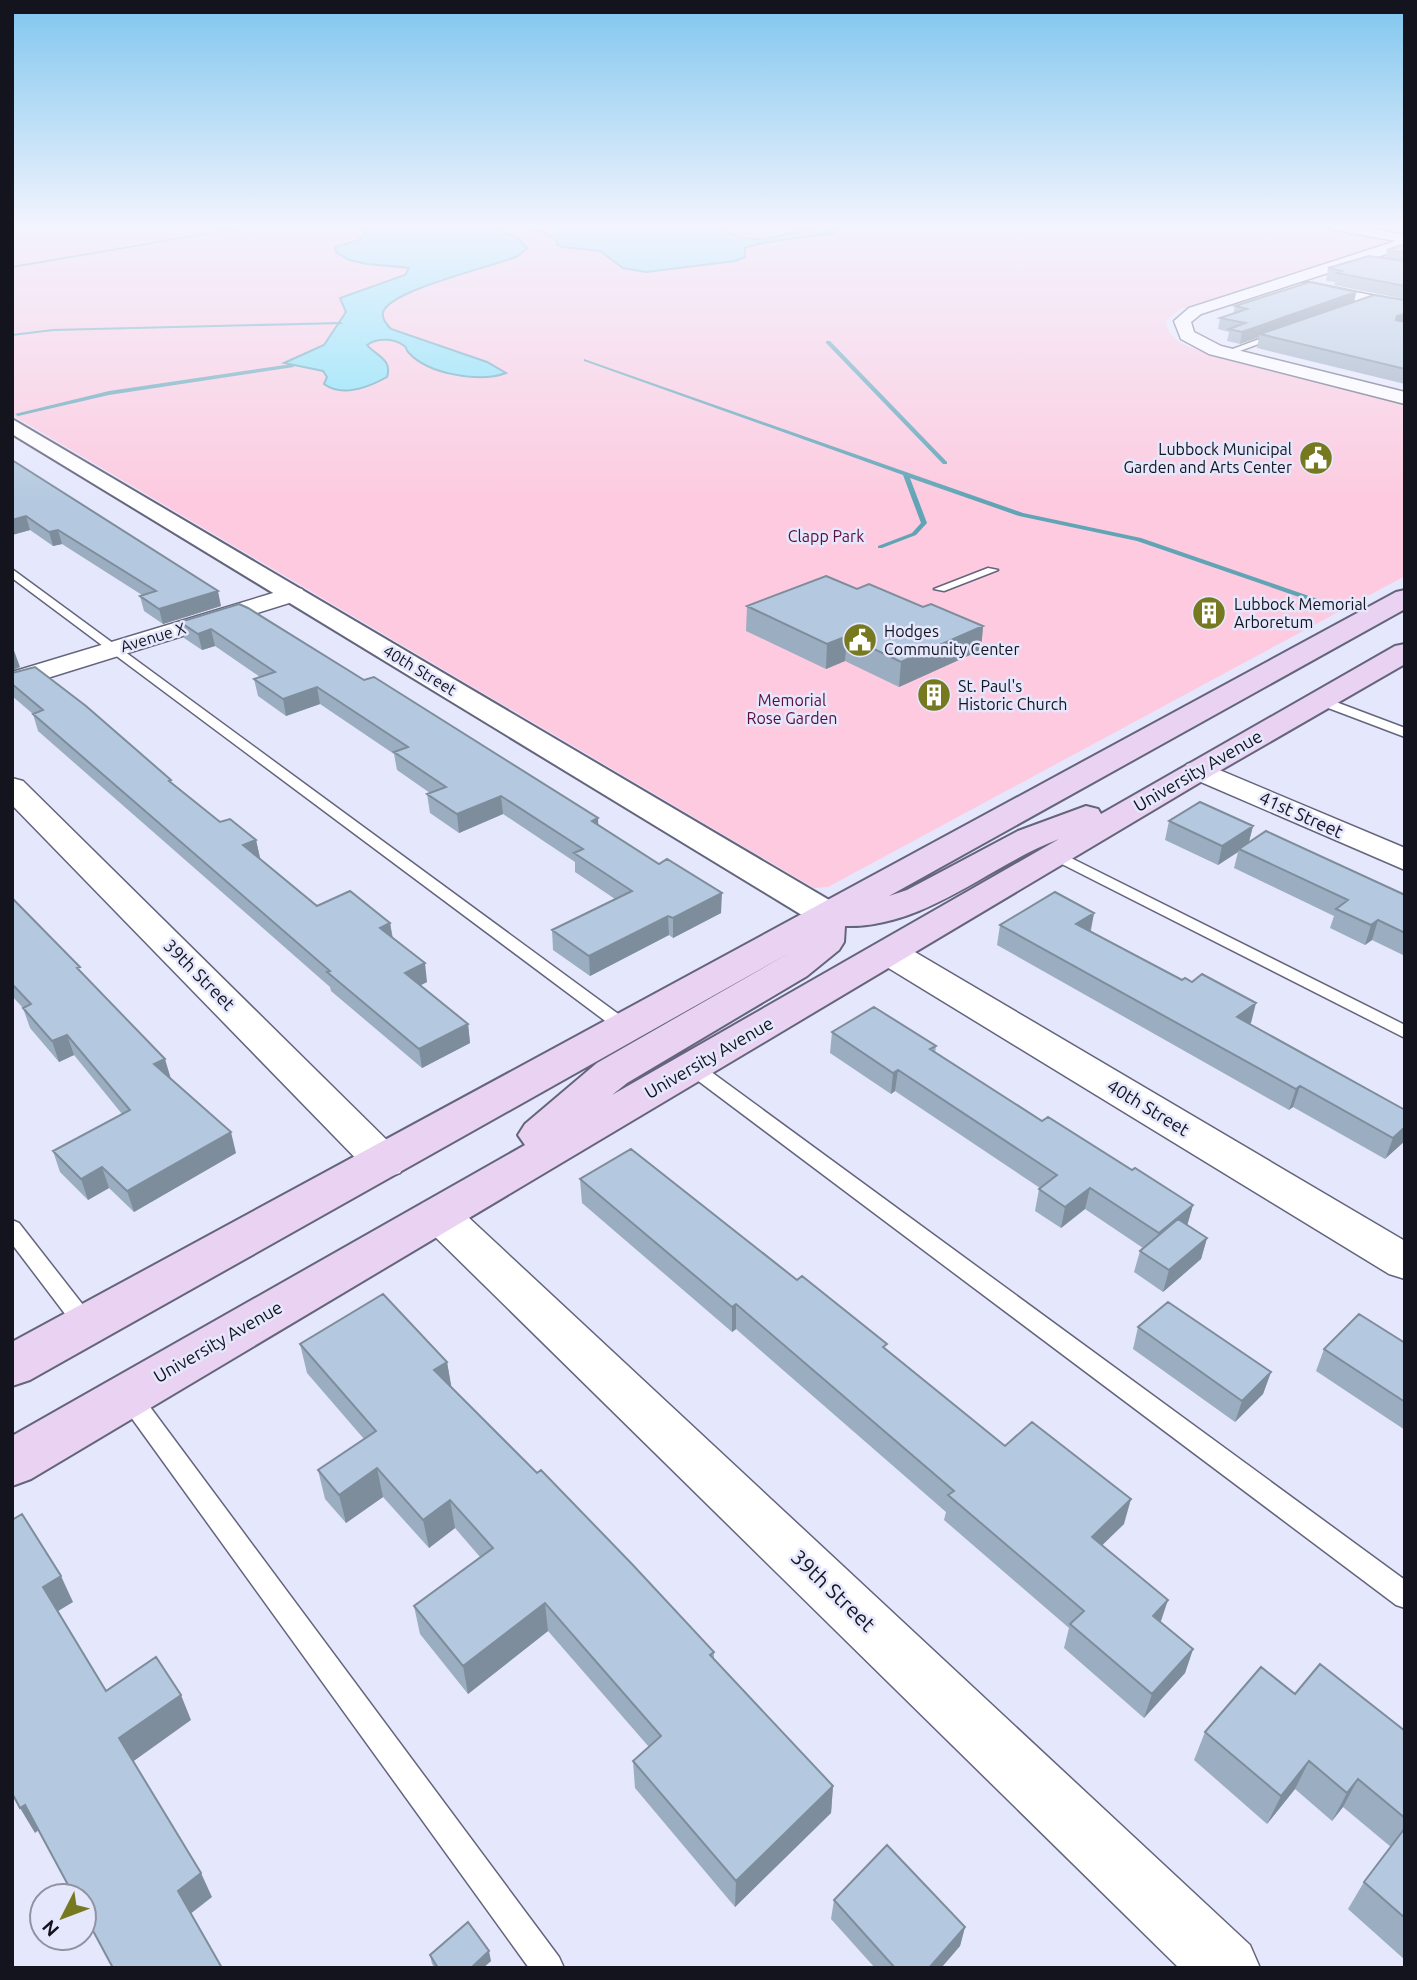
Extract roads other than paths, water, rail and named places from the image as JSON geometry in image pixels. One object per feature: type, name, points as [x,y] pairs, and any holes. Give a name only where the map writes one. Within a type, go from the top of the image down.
[{"type":"main road","points":[[12,1366],[385,1163],[828,915],[1405,598]]},
{"type":"main road","points":[[1139,745],[1248,710],[1351,653],[1392,640],[1405,639]]},
{"type":"main road","name":"University Avenue","points":[[12,1463],[1405,652]]},
{"type":"main road","points":[[828,915],[866,916],[920,898],[1030,838],[1192,774]]},
{"type":"main road","points":[[455,1204],[612,1073],[794,968],[826,942],[828,915]]},
{"type":"street","points":[[1185,318],[1182,321],[1187,335],[1232,355],[1405,398]]},
{"type":"street","name":"40th Street","points":[[12,425],[828,915]]},
{"type":"street","name":"Avenue X","points":[[12,681],[293,594]]},
{"type":"street","name":"41st Street","points":[[1192,774],[1405,860]]},
{"type":"street","name":"39th Street","points":[[12,788],[385,1163]]},
{"type":"street","name":"40th Street","points":[[890,953],[1405,1262]]},
{"type":"street","name":"39th Street","points":[[455,1204],[1227,1968]]},
{"type":"lane","points":[[1232,355],[1289,332]]},
{"type":"lane","points":[[940,589],[992,570]]},
{"type":"lane","points":[[12,572],[626,1028]]},
{"type":"lane","points":[[1320,700],[1405,733]]},
{"type":"lane","points":[[1055,855],[1405,1032]]},
{"type":"lane","points":[[692,1067],[1405,1596]]},
{"type":"lane","points":[[12,1227],[86,1325]]},
{"type":"lane","points":[[128,1395],[548,1968]]},
{"type":"water","points":[[342,318],[384,318],[391,329],[487,362],[506,373],[483,377],[455,375],[418,360],[395,341],[385,340],[367,345],[388,366],[387,377],[356,390],[331,388],[324,384],[327,377],[323,371],[284,363],[324,345]]},
{"type":"waterway","points":[[12,335],[53,330],[341,323]]},
{"type":"waterway","points":[[828,342],[945,463]]},
{"type":"waterway","points":[[586,360],[906,474]]},
{"type":"waterway","points":[[18,414],[109,393],[292,366]]},
{"type":"waterway","points":[[880,547],[914,534],[924,523],[906,474]]},
{"type":"waterway","points":[[906,474],[1021,515],[1139,539],[1334,606]]},
{"type":"place","name":"Lubbock Municipal Garden and Arts Center","points":[[1316,458]]},
{"type":"place","name":"Lubbock Memorial Arboretum","points":[[1209,613]]},
{"type":"place","name":"Hodges Community Center","points":[[860,640]]},
{"type":"place","name":"St. Paul's Historic Church","points":[[934,695]]},
{"type":"park label","name":"Clapp Park","points":[[826,536]]},
{"type":"park label","name":"Memorial Rose Garden","points":[[792,709]]}]
